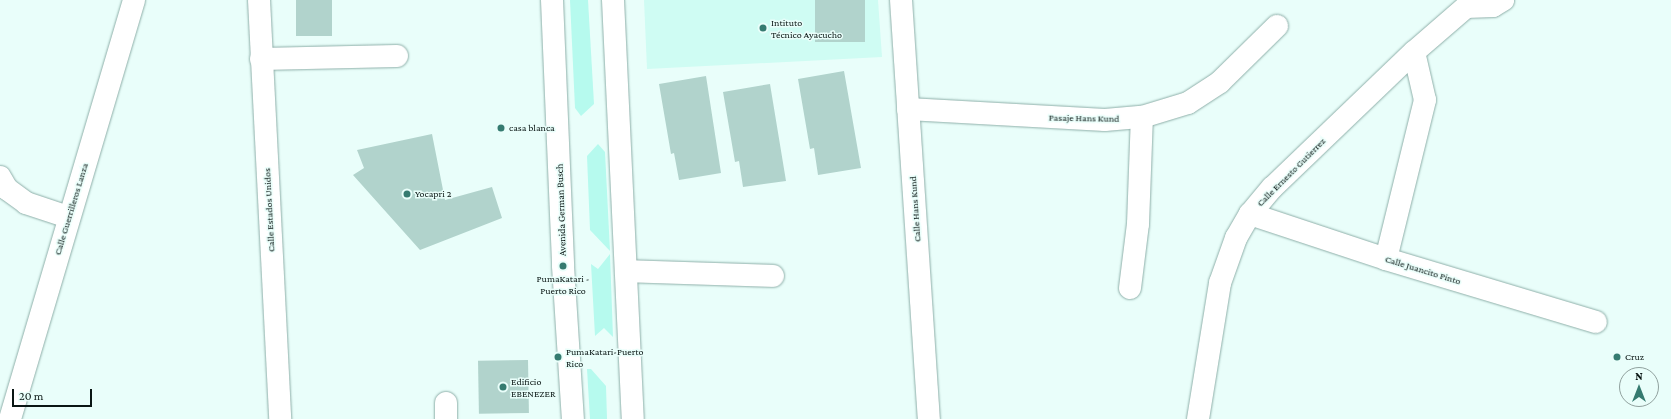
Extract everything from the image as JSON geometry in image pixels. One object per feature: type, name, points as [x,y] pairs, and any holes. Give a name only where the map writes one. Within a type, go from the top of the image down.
[{"type":"street","name":"Calle Guerrilleros Lanza","points":[[10,419],[68,217],[134,0]]},
{"type":"street","name":"Calle Estados Unidos","points":[[259,0],[280,419]]},
{"type":"street","name":"Avenida German Busch","points":[[552,0],[563,266],[573,419]]},
{"type":"street","points":[[613,0],[633,419]]},
{"type":"street","name":"Calle Hans Kund","points":[[901,0],[929,419]]},
{"type":"street","points":[[1468,4],[1493,6],[1503,0]]},
{"type":"street","name":"Calle Ernesto Gutierrez","points":[[1198,419],[1220,283],[1236,238],[1250,214],[1273,187],[1414,52],[1468,4]]},
{"type":"street","name":"Pasaje Hans Kund","points":[[908,109],[1105,120],[1142,117],[1188,103],[1220,82],[1277,26]]},
{"type":"street","points":[[1386,259],[1425,100],[1414,52]]},
{"type":"street","points":[[261,59],[397,56]]},
{"type":"street","points":[[1130,288],[1138,224],[1142,117]]},
{"type":"street","points":[[0,177],[7,189],[26,203],[68,217]]},
{"type":"street","name":"Calle Juancito Pinto","points":[[1250,214],[1386,259],[1596,322]]},
{"type":"street","points":[[626,271],[773,276]]},
{"type":"shaded area","points":[[570,0],[588,0],[594,104],[581,116],[575,108]]},
{"type":"shaded area","name":"Intituto Técnico Ayacucho","points":[[644,0],[878,0],[882,57],[647,69]]},
{"type":"shaded area","points":[[598,144],[605,152],[610,251],[590,230],[587,156]]},
{"type":"shaded area","points":[[610,254],[613,337],[604,328],[595,336],[591,264],[598,269]]},
{"type":"shaded area","points":[[587,369],[591,369],[606,386],[607,419],[590,419]]},
{"type":"building","points":[[296,0],[332,0],[332,36],[296,36]]},
{"type":"building","points":[[815,0],[865,0],[865,42],[815,42]]},
{"type":"building","points":[[844,71],[861,168],[818,175],[814,148],[810,149],[798,79]]},
{"type":"building","points":[[706,76],[721,173],[679,180],[674,153],[671,154],[659,84]]},
{"type":"building","points":[[770,84],[786,181],[743,187],[739,161],[735,162],[723,92]]},
{"type":"building","name":"Yocapri 2","points":[[432,134],[445,200],[492,187],[502,218],[420,250],[353,175],[364,168],[357,150]]},
{"type":"building","name":"Edificio EBENEZER","points":[[528,360],[529,413],[479,414],[478,361]]},
{"type":"place","name":"Intituto Técnico Ayacucho","points":[[763,28]]},
{"type":"place","name":"casa blanca","points":[[501,128]]},
{"type":"place","name":"Yocapri 2","points":[[407,194]]},
{"type":"place","name":"PumaKatari - Puerto Rico","points":[[563,266]]},
{"type":"place","name":"PumaKatari-Puerto Rico","points":[[558,357]]},
{"type":"place","name":"Cruz","points":[[1617,357]]},
{"type":"place","name":"Edificio EBENEZER","points":[[503,387]]}]
